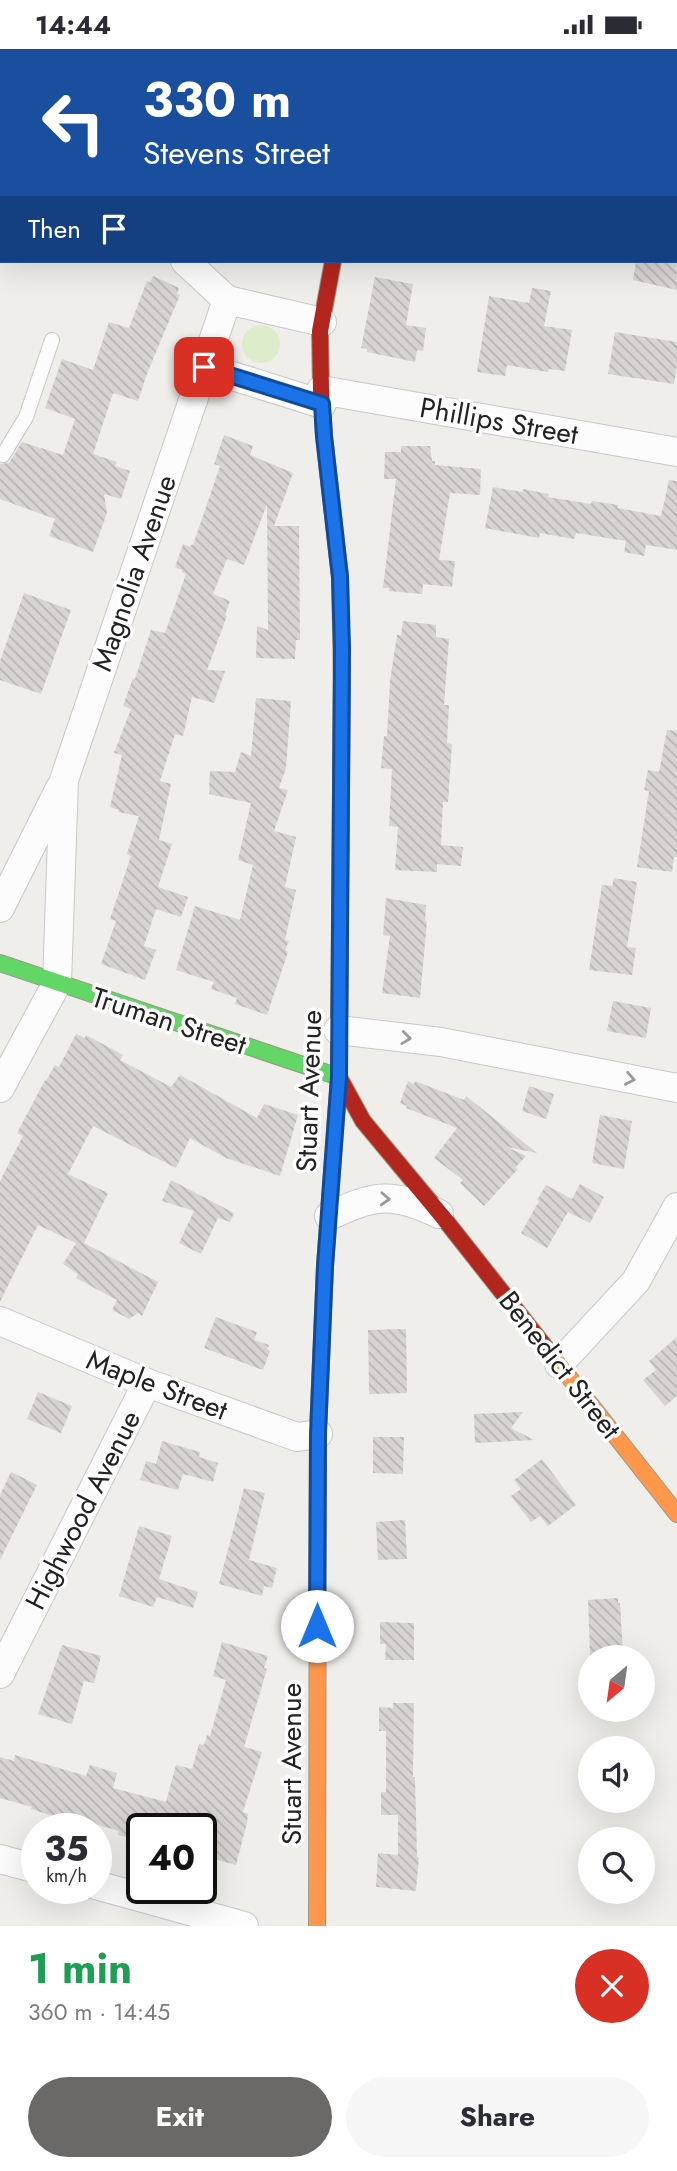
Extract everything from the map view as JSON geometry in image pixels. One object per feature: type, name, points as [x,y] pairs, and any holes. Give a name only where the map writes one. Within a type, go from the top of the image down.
[{"type":"street","points":[[187,263],[226,300],[322,322]]},
{"type":"street","name":"Stuart Avenue","points":[[317,1926],[318,1434],[339,1077],[342,636],[340,577],[324,436],[320,331],[333,263]]},
{"type":"street","name":"Magnolia Avenue","points":[[0,908],[64,780],[226,300]]},
{"type":"street","name":"Phillips Street","points":[[204,367],[322,397],[677,452]]},
{"type":"street","name":"Magnolia Avenue","points":[[0,1088],[57,983],[64,780]]},
{"type":"street","name":"Truman Street","points":[[0,963],[339,1077]]},
{"type":"street","points":[[338,1030],[441,1042],[677,1088]]},
{"type":"street","name":"Benedict Street","points":[[339,1077],[363,1121],[442,1216],[677,1514]]},
{"type":"street","name":"Benedict Street","points":[[329,1216],[359,1202],[381,1198],[417,1204],[442,1216]]},
{"type":"street","points":[[559,1364],[636,1281],[677,1207]]},
{"type":"street","name":"Maple Street","points":[[0,1321],[147,1383],[296,1437],[318,1434]]},
{"type":"street","name":"Highwood Avenue","points":[[0,1674],[147,1383]]},
{"type":"street","points":[[0,1859],[21,1865]]},
{"type":"street","points":[[112,1889],[244,1926]]},
{"type":"lane","points":[[0,454],[3,455],[26,417],[52,340]]},
{"type":"green space","points":[[261,325],[275,330],[280,344],[275,358],[261,363],[247,358],[242,344],[247,330]]},
{"type":"building","points":[[636,263],[677,263],[677,290],[633,280]]},
{"type":"building","points":[[153,276],[179,288],[177,294],[180,295],[138,401],[113,393],[93,454],[117,462],[115,466],[130,471],[121,499],[104,494],[107,513],[93,552],[49,536],[55,519],[0,499],[0,464],[9,463],[22,442],[63,455],[75,419],[45,408],[62,359],[93,370],[109,322],[129,328],[147,281],[150,283]]},
{"type":"building","points":[[375,277],[413,284],[406,325],[426,328],[423,351],[417,350],[415,362],[367,352],[367,349],[361,348]]},
{"type":"building","points":[[532,288],[551,291],[544,326],[572,330],[565,371],[549,369],[548,372],[507,365],[505,376],[477,372],[489,296],[529,303]]},
{"type":"building","points":[[615,332],[677,342],[674,384],[608,374]]},
{"type":"building","points":[[224,435],[253,446],[250,455],[293,473],[274,526],[299,526],[300,640],[296,640],[295,659],[256,658],[257,626],[268,630],[267,504],[244,565],[227,559],[213,594],[230,601],[207,670],[225,671],[214,703],[192,697],[183,736],[175,734],[160,781],[171,784],[159,840],[172,844],[158,887],[188,897],[181,917],[156,909],[144,946],[156,950],[145,980],[101,964],[116,921],[110,919],[131,856],[127,854],[139,816],[118,812],[119,810],[110,807],[122,755],[114,753],[131,709],[123,706],[151,630],[165,633],[186,574],[175,567],[183,544],[190,547],[193,545],[220,466],[214,464]]},
{"type":"building","points":[[401,446],[430,446],[435,465],[481,469],[480,495],[450,493],[439,560],[455,561],[452,587],[423,584],[422,594],[383,588],[396,479],[384,479],[385,452],[401,452]]},
{"type":"building","points":[[669,480],[677,481],[677,550],[646,545],[644,556],[624,552],[626,541],[576,533],[574,539],[540,533],[539,538],[485,528],[493,487],[522,492],[523,489],[549,494],[548,497],[591,504],[592,501],[618,505],[618,508],[661,516]]},
{"type":"building","points":[[24,593],[71,610],[41,694],[0,680],[0,661]]},
{"type":"building","points":[[403,621],[436,625],[436,637],[449,639],[444,705],[449,705],[447,743],[452,744],[448,802],[443,802],[441,845],[463,847],[461,866],[437,864],[437,872],[395,870],[398,827],[389,826],[392,769],[381,768],[384,736],[387,736],[390,681],[397,635],[401,635]]},
{"type":"building","points":[[256,698],[291,701],[286,768],[279,788],[288,790],[274,831],[296,837],[285,887],[296,890],[285,940],[289,941],[285,950],[288,952],[267,1015],[235,1004],[237,998],[211,989],[214,982],[176,970],[195,906],[240,920],[253,865],[238,860],[251,803],[209,794],[210,771],[235,772],[241,752],[251,756]]},
{"type":"building","points":[[667,730],[677,731],[677,857],[674,857],[672,872],[637,867],[649,791],[644,790],[648,770],[659,772]]},
{"type":"building","points":[[614,878],[637,882],[627,947],[636,948],[632,975],[589,970],[602,885],[612,886]]},
{"type":"building","points":[[386,898],[426,905],[420,998],[382,993],[390,936],[383,935]]},
{"type":"building","points":[[613,1001],[651,1008],[646,1038],[607,1031]]},
{"type":"building","points":[[76,1034],[85,1038],[86,1035],[123,1055],[120,1060],[171,1087],[180,1075],[257,1118],[264,1104],[298,1115],[280,1176],[226,1158],[190,1138],[176,1168],[93,1126],[68,1174],[108,1193],[84,1243],[158,1282],[142,1316],[138,1313],[129,1319],[112,1310],[117,1300],[76,1278],[78,1274],[63,1264],[76,1243],[38,1225],[0,1302],[0,1181],[23,1136],[17,1133],[45,1080],[55,1065],[59,1067]]},
{"type":"building","points":[[408,1081],[414,1084],[415,1081],[464,1100],[466,1096],[537,1153],[507,1147],[526,1156],[515,1168],[518,1169],[484,1206],[460,1183],[463,1180],[434,1158],[457,1128],[406,1108],[407,1106],[400,1103]]},
{"type":"building","points":[[529,1086],[554,1094],[546,1119],[522,1111]]},
{"type":"building","points":[[600,1115],[632,1121],[624,1169],[592,1163]]},
{"type":"building","points":[[171,1180],[234,1213],[230,1222],[218,1218],[201,1254],[179,1243],[194,1211],[162,1201]]},
{"type":"building","points":[[580,1184],[604,1197],[590,1223],[568,1212],[547,1248],[521,1233],[546,1185],[572,1199]]},
{"type":"building","points":[[216,1317],[257,1332],[254,1340],[269,1345],[267,1349],[270,1351],[263,1370],[204,1348]]},
{"type":"building","points":[[406,1329],[407,1393],[369,1394],[368,1330]]},
{"type":"building","points":[[677,1337],[677,1396],[665,1406],[643,1380],[656,1370],[649,1361]]},
{"type":"building","points":[[38,1392],[72,1406],[61,1433],[27,1419]]},
{"type":"building","points":[[523,1412],[511,1428],[534,1440],[475,1443],[474,1414]]},
{"type":"building","points":[[373,1437],[404,1437],[403,1474],[373,1473]]},
{"type":"building","points":[[162,1441],[200,1452],[199,1457],[218,1463],[213,1482],[183,1474],[178,1490],[140,1480],[146,1461],[156,1464]]},
{"type":"building","points":[[542,1459],[576,1505],[548,1526],[540,1516],[531,1522],[511,1496],[521,1489],[514,1480]]},
{"type":"building","points":[[11,1472],[37,1485],[0,1560],[0,1495]]},
{"type":"building","points":[[244,1488],[265,1493],[249,1560],[277,1568],[272,1588],[264,1586],[262,1596],[219,1584]]},
{"type":"building","points":[[405,1520],[407,1559],[378,1560],[376,1522]]},
{"type":"building","points":[[139,1526],[172,1536],[159,1579],[198,1592],[193,1608],[157,1597],[153,1607],[119,1596]]},
{"type":"building","points":[[618,1598],[622,1645],[590,1645],[588,1600]]},
{"type":"building","points":[[380,1622],[414,1623],[414,1660],[385,1660],[386,1644],[380,1644]]},
{"type":"building","points":[[222,1642],[268,1656],[264,1668],[267,1669],[244,1747],[262,1752],[243,1812],[248,1814],[247,1823],[236,1865],[217,1860],[217,1813],[126,1813],[126,1837],[118,1835],[119,1831],[112,1829],[112,1813],[43,1813],[0,1798],[0,1757],[14,1761],[15,1755],[86,1776],[90,1765],[117,1773],[113,1788],[166,1802],[176,1765],[192,1769],[199,1744],[204,1745],[207,1735],[210,1736],[226,1680],[213,1676]]},
{"type":"building","points":[[62,1645],[101,1656],[94,1683],[84,1681],[72,1724],[38,1714]]},
{"type":"building","points":[[393,1703],[414,1703],[413,1777],[419,1857],[416,1891],[376,1887],[378,1853],[398,1855],[398,1815],[381,1815],[381,1792],[386,1792],[386,1731],[379,1731],[379,1707],[393,1708]]},
{"type":"traffic: fast","points":[[0,963],[339,1077]]},
{"type":"traffic: fast","points":[[318,1431],[325,1266],[339,1077],[339,1033]]},
{"type":"traffic: slow","points":[[339,1033],[342,679]]},
{"type":"traffic: slow","points":[[550,1353],[677,1514]]},
{"type":"traffic: slow","points":[[317,1926],[318,1431]]},
{"type":"traffic: jam","points":[[333,263],[320,331],[321,390],[340,577],[342,679]]},
{"type":"traffic: jam","points":[[339,1077],[363,1121],[550,1353]]},
{"type":"route","points":[[204,367],[322,404],[340,577],[342,648],[339,1077],[325,1266],[318,1434],[317,1626]]}]
